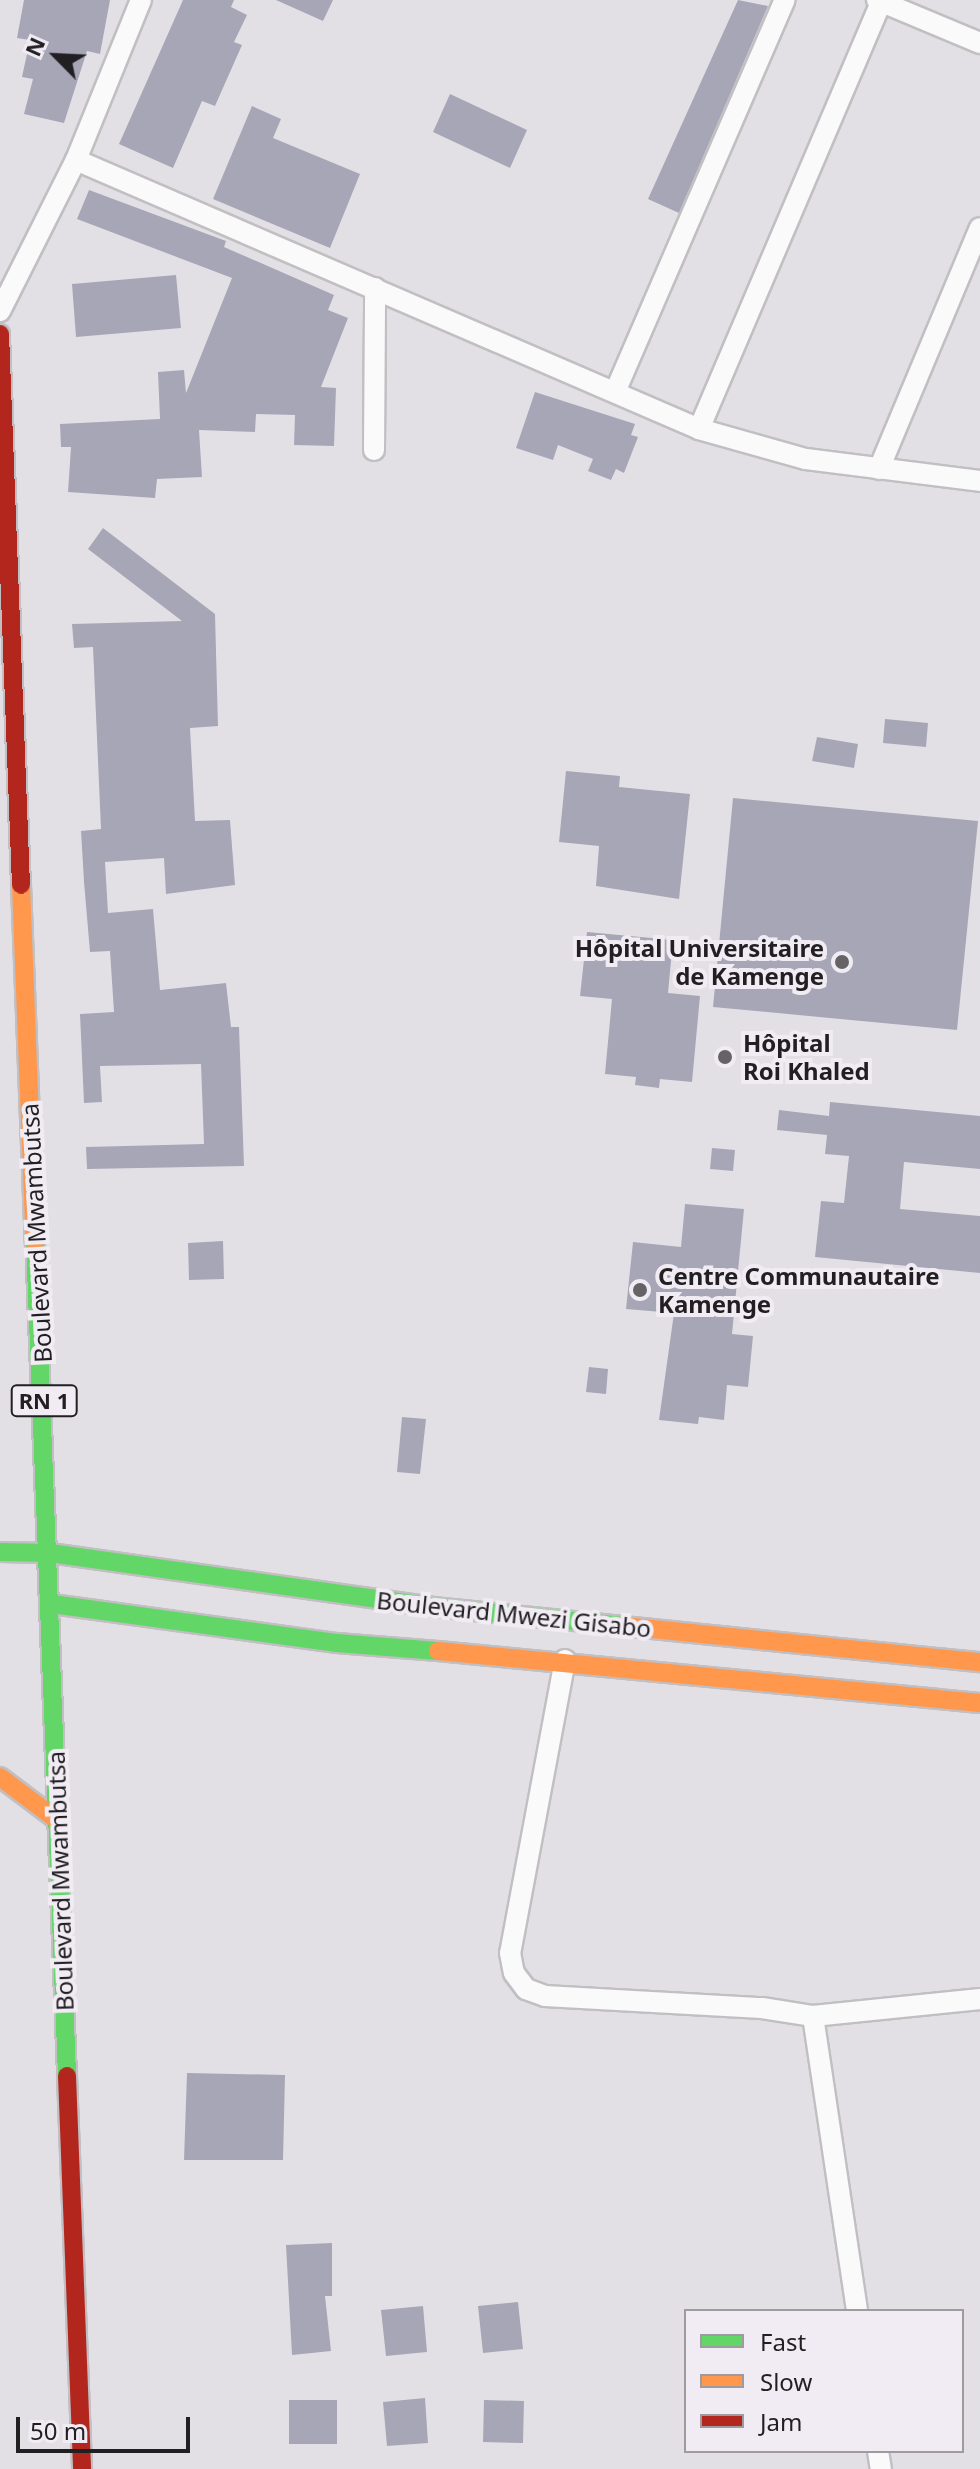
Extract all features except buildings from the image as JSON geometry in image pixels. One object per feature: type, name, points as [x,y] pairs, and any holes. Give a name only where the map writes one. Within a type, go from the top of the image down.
[{"type":"main road","name":"Boulevard Mwambutsa","points":[[0,334],[52,1604],[57,1820],[82,2469]]},
{"type":"main road","name":"Boulevard Mwezi Gisabo","points":[[0,1552],[50,1553],[433,1607],[980,1662]]},
{"type":"main road","name":"Boulevard Mwezi Gisabo","points":[[52,1604],[337,1643],[565,1660],[980,1703]]},
{"type":"main road","points":[[0,1777],[57,1820]]},
{"type":"street","points":[[0,311],[76,160],[141,0]]},
{"type":"street","points":[[615,392],[785,0]]},
{"type":"street","points":[[699,429],[880,1],[980,43]]},
{"type":"street","points":[[76,160],[699,429],[806,459],[980,481]]},
{"type":"street","points":[[879,469],[980,228]]},
{"type":"street","points":[[374,450],[375,288]]},
{"type":"street","points":[[565,1660],[510,1953],[514,1973],[526,1989],[545,1996],[762,2008],[813,2016],[980,1999]]},
{"type":"street","points":[[813,2016],[857,2309]]},
{"type":"traffic: fast","points":[[35,1242],[67,2076]]},
{"type":"traffic: fast","points":[[0,1552],[50,1553]]},
{"type":"traffic: fast","points":[[50,1553],[433,1607],[623,1626]]},
{"type":"traffic: fast","points":[[52,1604],[337,1643],[438,1651]]},
{"type":"traffic: slow","points":[[21,885],[35,1242]]},
{"type":"traffic: slow","points":[[623,1626],[980,1662]]},
{"type":"traffic: slow","points":[[438,1651],[980,1703]]},
{"type":"traffic: slow","points":[[0,1777],[57,1820]]},
{"type":"traffic: jam","points":[[0,334],[21,885]]},
{"type":"traffic: jam","points":[[67,2076],[82,2469]]},
{"type":"place","name":"Hôpital Universitaire de Kamenge","points":[[842,962]]},
{"type":"place","name":"Hôpital Roi Khaled","points":[[725,1057]]},
{"type":"place","name":"Centre Communautaire Kamenge","points":[[640,1290]]}]
